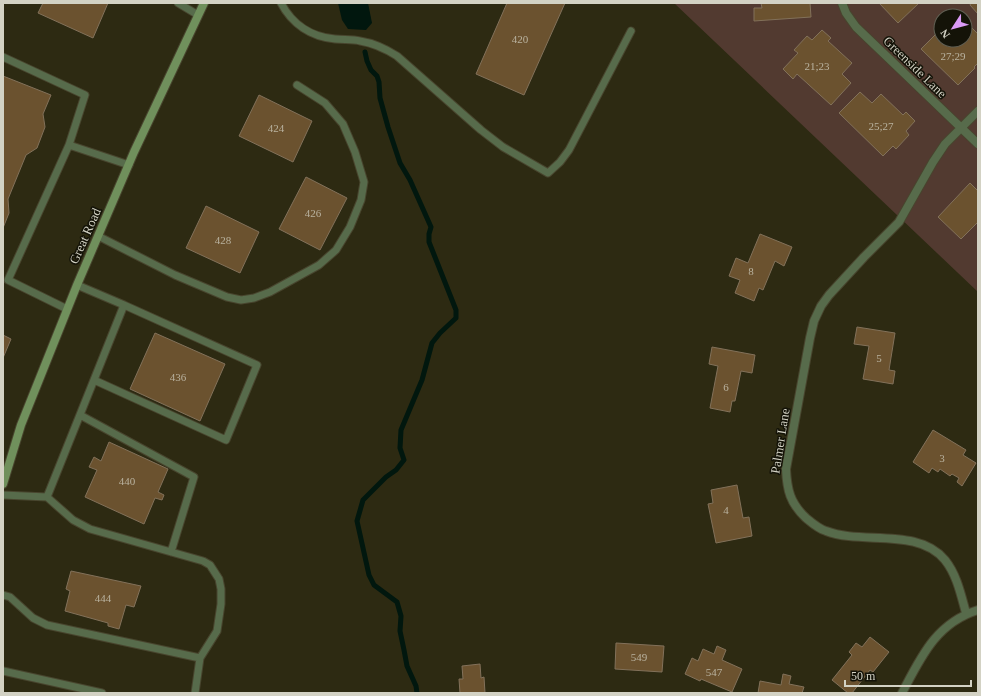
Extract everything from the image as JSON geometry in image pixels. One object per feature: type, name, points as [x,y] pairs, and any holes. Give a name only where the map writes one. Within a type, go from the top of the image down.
[{"type":"main road","name":"Great Road","points":[[3,484],[21,425],[77,285],[129,165],[204,3]]},
{"type":"street","name":"Greenside Lane","points":[[842,3],[846,13],[856,27],[978,144]]},
{"type":"street","name":"Palmer Lane","points":[[966,613],[954,574],[944,559],[932,549],[918,542],[842,535],[826,531],[812,523],[801,513],[791,500],[786,485],[786,469],[814,321],[821,306],[829,294],[899,222],[945,144],[978,111]]},
{"type":"street","points":[[902,693],[930,644],[941,631],[966,613],[978,610]]},
{"type":"lane","points":[[178,3],[198,15]]},
{"type":"lane","points":[[281,3],[292,20],[302,28],[315,35],[330,39],[362,41],[387,50],[397,56],[502,147],[548,173],[560,162],[569,150],[630,31]]},
{"type":"lane","points":[[3,57],[85,95],[69,145],[6,279],[68,308]]},
{"type":"lane","points":[[98,236],[175,275],[227,297],[241,300],[254,298],[270,292],[319,265],[336,250],[350,227],[361,200],[364,182],[355,152],[343,124],[325,103],[297,86]]},
{"type":"lane","points":[[69,145],[129,165]]},
{"type":"lane","points":[[77,285],[257,365],[226,440],[94,380]]},
{"type":"lane","points":[[47,498],[124,305]]},
{"type":"lane","points":[[80,415],[194,477],[171,552]]},
{"type":"lane","points":[[3,495],[47,498],[73,520],[90,529],[203,560],[210,565],[219,579],[221,604],[217,631],[200,658],[195,693]]},
{"type":"lane","points":[[3,595],[10,597],[33,618],[47,625],[200,658]]},
{"type":"lane","points":[[3,671],[102,693]]},
{"type":"shaded area","points":[[338,3],[368,3],[372,23],[366,30],[348,29],[342,20]]},
{"type":"shaded area","points":[[674,3],[978,3],[978,292]]},
{"type":"building","points":[[43,3],[108,3],[93,38],[38,13]]},
{"type":"building","points":[[507,3],[565,3],[524,95],[476,74]]},
{"type":"building","points":[[761,3],[810,3],[811,17],[754,21],[754,8],[762,8]]},
{"type":"building","points":[[879,3],[919,3],[898,23]]},
{"type":"building","points":[[971,3],[978,3],[978,14],[973,8],[970,5]]},
{"type":"building","points":[[973,29],[978,34],[978,63],[958,85],[921,49],[933,37],[933,48],[973,48]]},
{"type":"building","points":[[822,30],[831,38],[828,41],[852,63],[842,74],[851,83],[831,105],[797,74],[793,79],[783,69],[798,53],[794,50],[807,36],[812,40]]},
{"type":"building","points":[[3,76],[51,95],[43,114],[45,127],[37,148],[26,155],[8,199],[9,213],[3,228]]},
{"type":"building","points":[[860,92],[872,103],[881,94],[903,115],[906,112],[915,121],[906,131],[909,135],[896,149],[893,146],[883,156],[839,113]]},
{"type":"building","points":[[259,95],[312,121],[293,162],[239,136]]},
{"type":"building","points":[[306,177],[347,198],[320,250],[279,229]]},
{"type":"building","points":[[970,183],[978,191],[978,222],[961,239],[938,217]]},
{"type":"building","points":[[206,206],[259,232],[240,273],[186,248]]},
{"type":"building","points":[[760,234],[792,247],[784,266],[775,261],[763,290],[759,288],[754,301],[735,293],[740,280],[729,276],[736,258],[748,263]]},
{"type":"building","points":[[857,327],[895,333],[889,370],[895,371],[893,384],[863,379],[869,346],[854,344]]},
{"type":"building","points":[[155,333],[225,364],[200,421],[130,389]]},
{"type":"building","points":[[3,335],[11,339],[3,358]]},
{"type":"building","points":[[712,347],[755,355],[752,373],[741,371],[735,401],[732,401],[730,412],[710,408],[718,366],[709,364]]},
{"type":"building","points":[[933,430],[966,450],[963,455],[976,463],[962,486],[957,482],[959,478],[952,474],[950,476],[940,469],[938,472],[932,468],[929,473],[913,462]]},
{"type":"building","points":[[109,442],[168,469],[158,492],[164,495],[162,500],[155,498],[144,524],[85,497],[97,470],[89,467],[94,457],[101,461]]},
{"type":"building","points":[[737,485],[743,518],[749,517],[752,536],[716,543],[708,504],[713,503],[711,490]]},
{"type":"building","points":[[71,571],[141,586],[134,607],[126,605],[119,629],[108,626],[108,623],[65,611],[70,591],[66,589]]},
{"type":"building","points":[[870,637],[889,652],[873,672],[870,670],[852,693],[848,693],[832,680],[852,655],[849,652],[856,643],[862,647]]},
{"type":"building","points":[[616,643],[664,646],[662,672],[615,669]]},
{"type":"building","points":[[717,646],[726,650],[722,660],[742,669],[732,692],[685,674],[692,658],[698,661],[703,649],[714,654]]},
{"type":"building","points":[[480,664],[481,678],[484,677],[485,693],[460,693],[459,679],[463,679],[462,666]]},
{"type":"building","points":[[783,674],[791,676],[789,684],[804,687],[802,693],[758,693],[760,681],[781,685]]},
{"type":"waterway","points":[[365,52],[371,70],[377,76],[379,82],[380,98],[400,163],[410,180],[431,227],[429,242],[456,310],[456,318],[432,343],[422,380],[401,430],[400,448],[404,460],[396,470],[386,477],[363,500],[357,521],[369,575],[374,585],[397,602],[401,616],[400,631],[407,666],[416,686],[417,693]]}]
